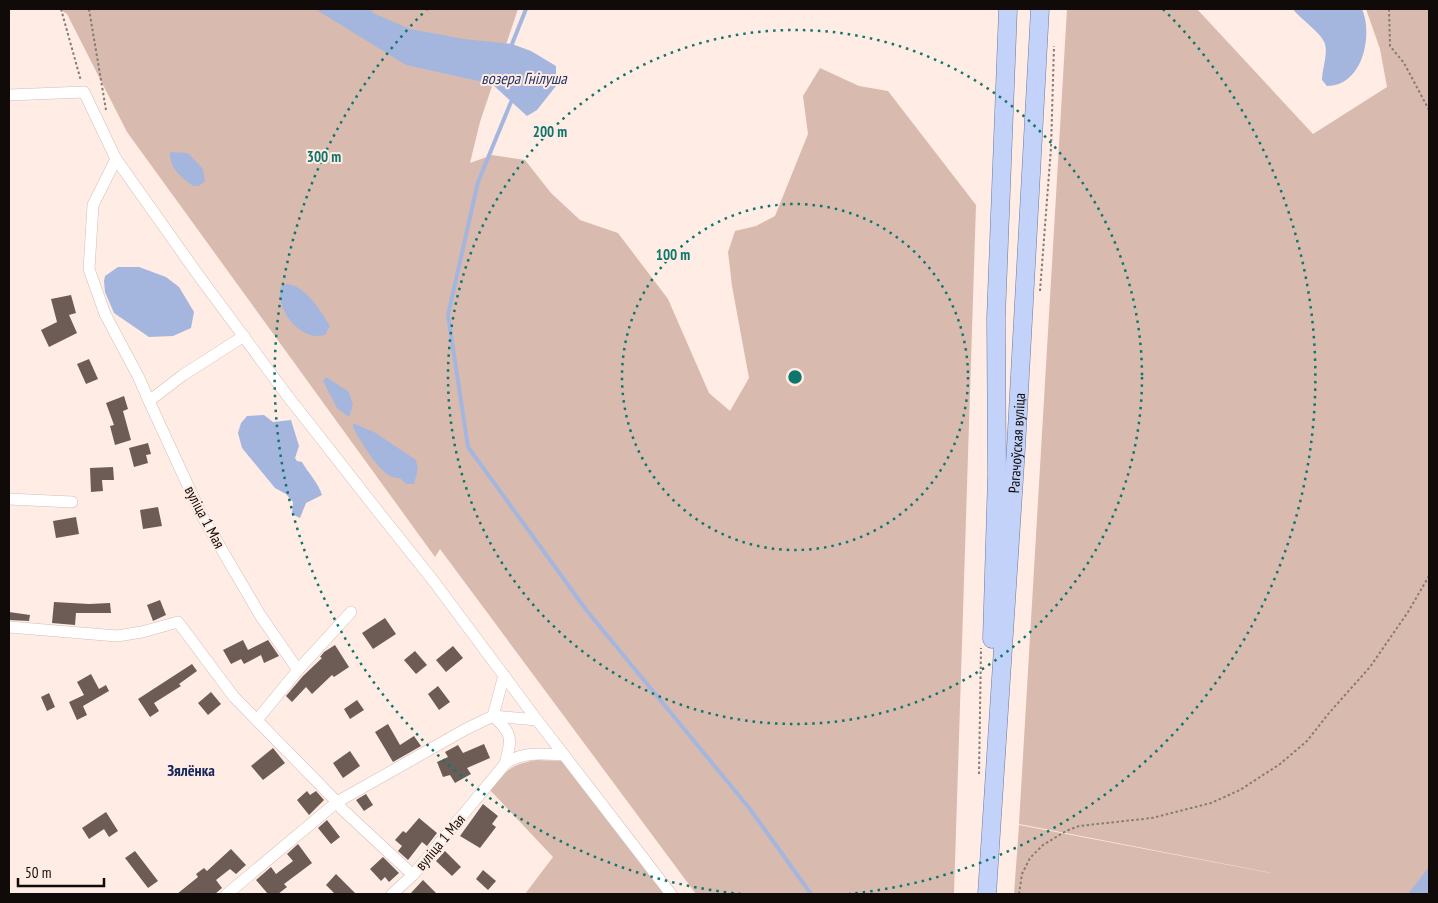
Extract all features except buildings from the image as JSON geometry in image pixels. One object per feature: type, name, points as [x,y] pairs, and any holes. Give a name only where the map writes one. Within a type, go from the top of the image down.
[{"type":"main road","name":"Рагачоўская вуліца","points":[[987,886],[997,475],[996,318],[1008,9]]},
{"type":"main road","name":"Рагачоўская вуліца","points":[[987,886],[1016,448],[1040,9]]},
{"type":"street","points":[[9,95],[84,92],[116,159],[196,272],[671,894]]},
{"type":"street","name":"вуліца 1 Мая","points":[[116,159],[93,205],[89,268],[105,314],[139,378],[201,514],[260,615],[298,670]]},
{"type":"street","points":[[149,401],[184,375],[244,336]]},
{"type":"street","points":[[9,499],[72,502]]},
{"type":"street","points":[[257,720],[298,670],[351,612]]},
{"type":"street","name":"вуліца 1 Мая","points":[[9,627],[118,636],[142,632],[178,622],[234,697],[342,809],[413,874]]},
{"type":"street","points":[[492,716],[504,675]]},
{"type":"street","points":[[227,894],[337,802],[466,729],[492,716],[537,720]]},
{"type":"street","name":"вуліца 1 Мая","points":[[492,716],[507,729],[511,744],[505,764]]},
{"type":"street","name":"вуліца 1 Мая","points":[[392,894],[413,874],[505,764],[514,757],[536,754],[564,755]]},
{"type":"path","points":[[61,9],[84,92]]},
{"type":"path","points":[[89,9],[107,113]]},
{"type":"path","points":[[1389,9],[1390,46],[1404,63],[1429,110]]},
{"type":"path","points":[[1019,894],[1022,874],[1030,858],[1042,845],[1066,831],[1079,826],[1152,818],[1211,803],[1240,790],[1280,764],[1307,740],[1329,712],[1370,667],[1405,618],[1429,576]]},
{"type":"shaded area","points":[[59,9],[518,9],[480,122],[470,163],[492,155],[525,160],[551,193],[580,220],[618,233],[668,299],[709,393],[730,411],[749,378],[732,286],[728,252],[735,231],[756,226],[775,216],[808,134],[803,96],[820,68],[859,86],[888,91],[976,205],[954,894],[696,894],[440,549],[435,557],[127,132],[67,14]]},
{"type":"shaded area","points":[[1067,9],[1197,9],[1313,134],[1387,87],[1380,49],[1366,9],[1429,9],[1429,894],[1014,894],[1019,825],[1318,882],[1019,824]]},
{"type":"shaded area","points":[[536,760],[562,761],[664,894],[525,894],[553,857],[490,790],[514,766]]},
{"type":"water","name":"возера Гнілуша","points":[[315,9],[371,9],[373,13],[410,29],[464,39],[512,44],[531,51],[556,66],[556,86],[537,110],[527,116],[492,84],[406,65]]},
{"type":"water","points":[[1293,9],[1362,9],[1366,29],[1364,51],[1355,71],[1348,79],[1339,84],[1328,86],[1322,80],[1326,53],[1325,44],[1320,35]]},
{"type":"water","points":[[170,152],[188,153],[203,169],[205,181],[199,186],[193,186],[184,179],[171,163]]},
{"type":"water","points":[[118,267],[139,267],[166,277],[179,287],[194,312],[191,328],[173,336],[149,337],[114,313],[105,292],[104,281],[105,276]]},
{"type":"water","points":[[287,284],[300,289],[312,300],[330,326],[325,335],[310,335],[297,328],[291,322],[283,309],[280,298],[281,286]]},
{"type":"water","points":[[326,377],[349,392],[353,405],[349,417],[337,408],[323,381]]},
{"type":"water","points":[[264,415],[273,422],[291,420],[299,446],[295,458],[297,461],[302,462],[322,495],[306,503],[300,518],[292,514],[293,502],[286,494],[275,488],[242,448],[238,433],[241,423],[247,416]]},
{"type":"water","points":[[353,423],[374,432],[416,460],[418,469],[414,484],[406,484],[400,478],[386,473],[380,467],[367,451],[353,428]]},
{"type":"water","points":[[1429,867],[1429,894],[1408,894]]},
{"type":"waterway","points":[[512,44],[526,9]]},
{"type":"waterway","points":[[511,102],[478,182],[448,315],[468,447],[587,611],[750,809],[811,894]]},
{"type":"district","name":"Зялёнка","points":[[191,770]]}]
